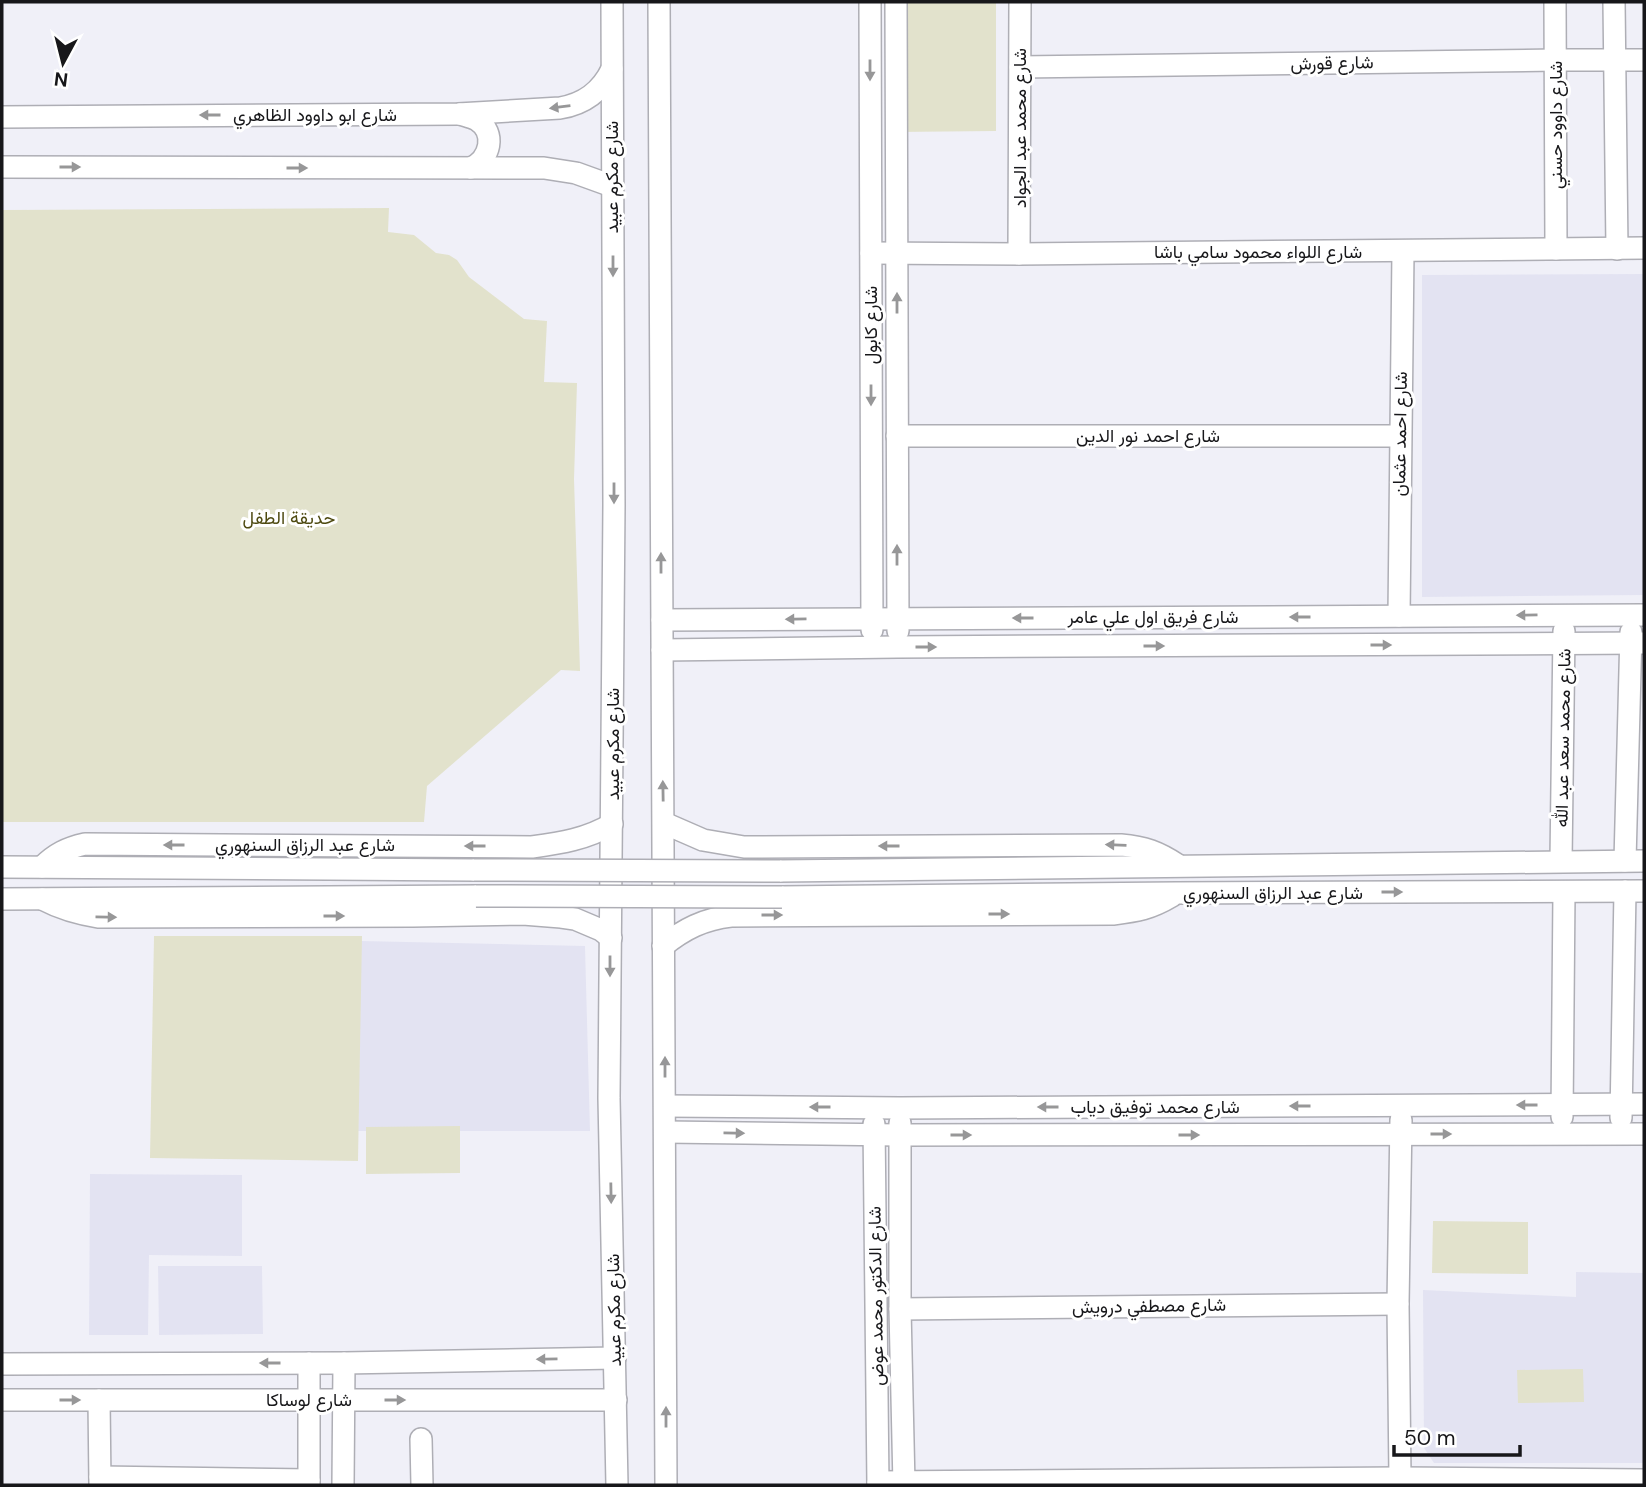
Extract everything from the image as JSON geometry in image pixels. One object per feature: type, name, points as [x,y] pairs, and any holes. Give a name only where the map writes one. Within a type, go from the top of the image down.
[{"type":"street","name":"شارع مكرم عبيد","points":[[612,2],[614,505],[609,1098],[617,1485]]},
{"type":"street","points":[[659,2],[666,1485]]},
{"type":"street","name":"شارع كابول","points":[[870,2],[872,648]]},
{"type":"street","name":"شارع كابول","points":[[896,2],[898,647]]},
{"type":"street","name":"شارع محمد عبد الجواد","points":[[1019,254],[1020,2]]},
{"type":"street","name":"شارع داوود حسني","points":[[1555,2],[1556,249]]},
{"type":"street","points":[[1614,2],[1617,249]]},
{"type":"street","name":"شارع قورش","points":[[1020,67],[1644,60]]},
{"type":"street","name":"شارع ابو داوود الظاهري","points":[[2,117],[458,114],[560,108],[580,103],[596,92],[612,69]]},
{"type":"street","points":[[458,114],[480,122],[488,135],[488,151],[478,164],[471,168]]},
{"type":"street","points":[[2,167],[544,168],[560,169],[612,186]]},
{"type":"street","name":"شارع اللواء محمود سامي باشا","points":[[871,253],[1644,248]]},
{"type":"street","name":"شارع احمد عثمان","points":[[1399,617],[1403,251]]},
{"type":"street","name":"شارع احمد نور الدين","points":[[897,436],[1400,436]]},
{"type":"street","name":"شارع محمد سعد عبد الله","points":[[1561,862],[1564,615]]},
{"type":"street","points":[[1635,861],[1638,615]]},
{"type":"street","name":"شارع فريق اول علي عامر","points":[[662,620],[1638,615]]},
{"type":"street","name":"شارع فريق اول علي عامر","points":[[662,650],[1638,643]]},
{"type":"street","name":"شارع عبد الرزاق السنهوري","points":[[663,823],[703,840],[744,847],[1121,845],[1142,847],[1162,854],[1180,866],[1635,861]]},
{"type":"street","name":"شارع عبد الرزاق السنهوري","points":[[42,867],[61,852],[85,845],[532,846],[567,842],[598,832],[612,824]]},
{"type":"street","points":[[517,846],[530,858],[538,883],[534,900],[523,914]]},
{"type":"street","points":[[744,847],[732,861],[727,878],[731,896],[744,915]]},
{"type":"street","points":[[2,867],[780,871],[1180,866]]},
{"type":"street","points":[[1562,1134],[1564,891]]},
{"type":"street","points":[[1620,1134],[1635,891]]},
{"type":"street","name":"شارع عبد الرزاق السنهوري","points":[[663,946],[702,921],[744,915],[1113,914],[1156,905],[1176,892],[1635,891]]},
{"type":"street","points":[[2,899],[796,897],[1176,892]]},
{"type":"street","points":[[42,899],[79,914],[99,917],[561,916],[601,930],[611,938]]},
{"type":"street","name":"شارع محمد توفيق دياب","points":[[665,1106],[900,1108],[1644,1104]]},
{"type":"street","points":[[1400,1478],[1398,1304],[1401,1106]]},
{"type":"street","name":"شارع الدكتور محمد عوض","points":[[874,1108],[878,1483]]},
{"type":"street","name":"شارع الدكتور محمد عوض","points":[[900,1108],[900,1309],[904,1483]]},
{"type":"street","name":"شارع محمد توفيق دياب","points":[[665,1132],[874,1135],[1644,1134]]},
{"type":"street","name":"شارع مصطفي درويش","points":[[900,1309],[1398,1304]]},
{"type":"street","name":"شارع لوساكا","points":[[2,1364],[344,1363],[615,1357]]},
{"type":"street","points":[[99,1400],[100,1481],[309,1483],[309,1363]]},
{"type":"street","points":[[343,1485],[344,1363]]},
{"type":"street","name":"شارع لوساكا","points":[[2,1401],[615,1400]]},
{"type":"street","points":[[421,1439],[422,1485]]},
{"type":"street","points":[[878,1483],[1400,1478],[1474,1482],[1644,1479]]},
{"type":"shaded area","points":[[1644,274],[1644,595],[1422,597],[1422,275]]},
{"type":"shaded area","points":[[361,941],[585,946],[590,1131],[358,1131]]},
{"type":"shaded area","points":[[90,1174],[242,1175],[242,1256],[149,1255],[148,1335],[89,1335]]},
{"type":"shaded area","points":[[158,1266],[262,1266],[263,1334],[159,1335]]},
{"type":"shaded area","points":[[1576,1272],[1644,1273],[1644,1463],[1434,1463],[1424,1448],[1423,1290],[1576,1297]]},
{"type":"green space","points":[[895,2],[996,2],[996,131],[895,132]]},
{"type":"green space","name":"حديقة الطفل","points":[[389,208],[388,232],[414,235],[436,253],[449,255],[457,260],[469,277],[524,319],[547,321],[544,382],[577,383],[574,479],[580,671],[561,670],[427,786],[424,822],[2,822],[2,210]]},
{"type":"green space","points":[[154,936],[362,936],[358,1161],[150,1158]]},
{"type":"green space","points":[[460,1126],[460,1173],[366,1174],[366,1127]]},
{"type":"green space","points":[[1433,1221],[1528,1222],[1528,1274],[1432,1273]]},
{"type":"green space","points":[[1583,1369],[1584,1402],[1518,1403],[1517,1370]]}]
